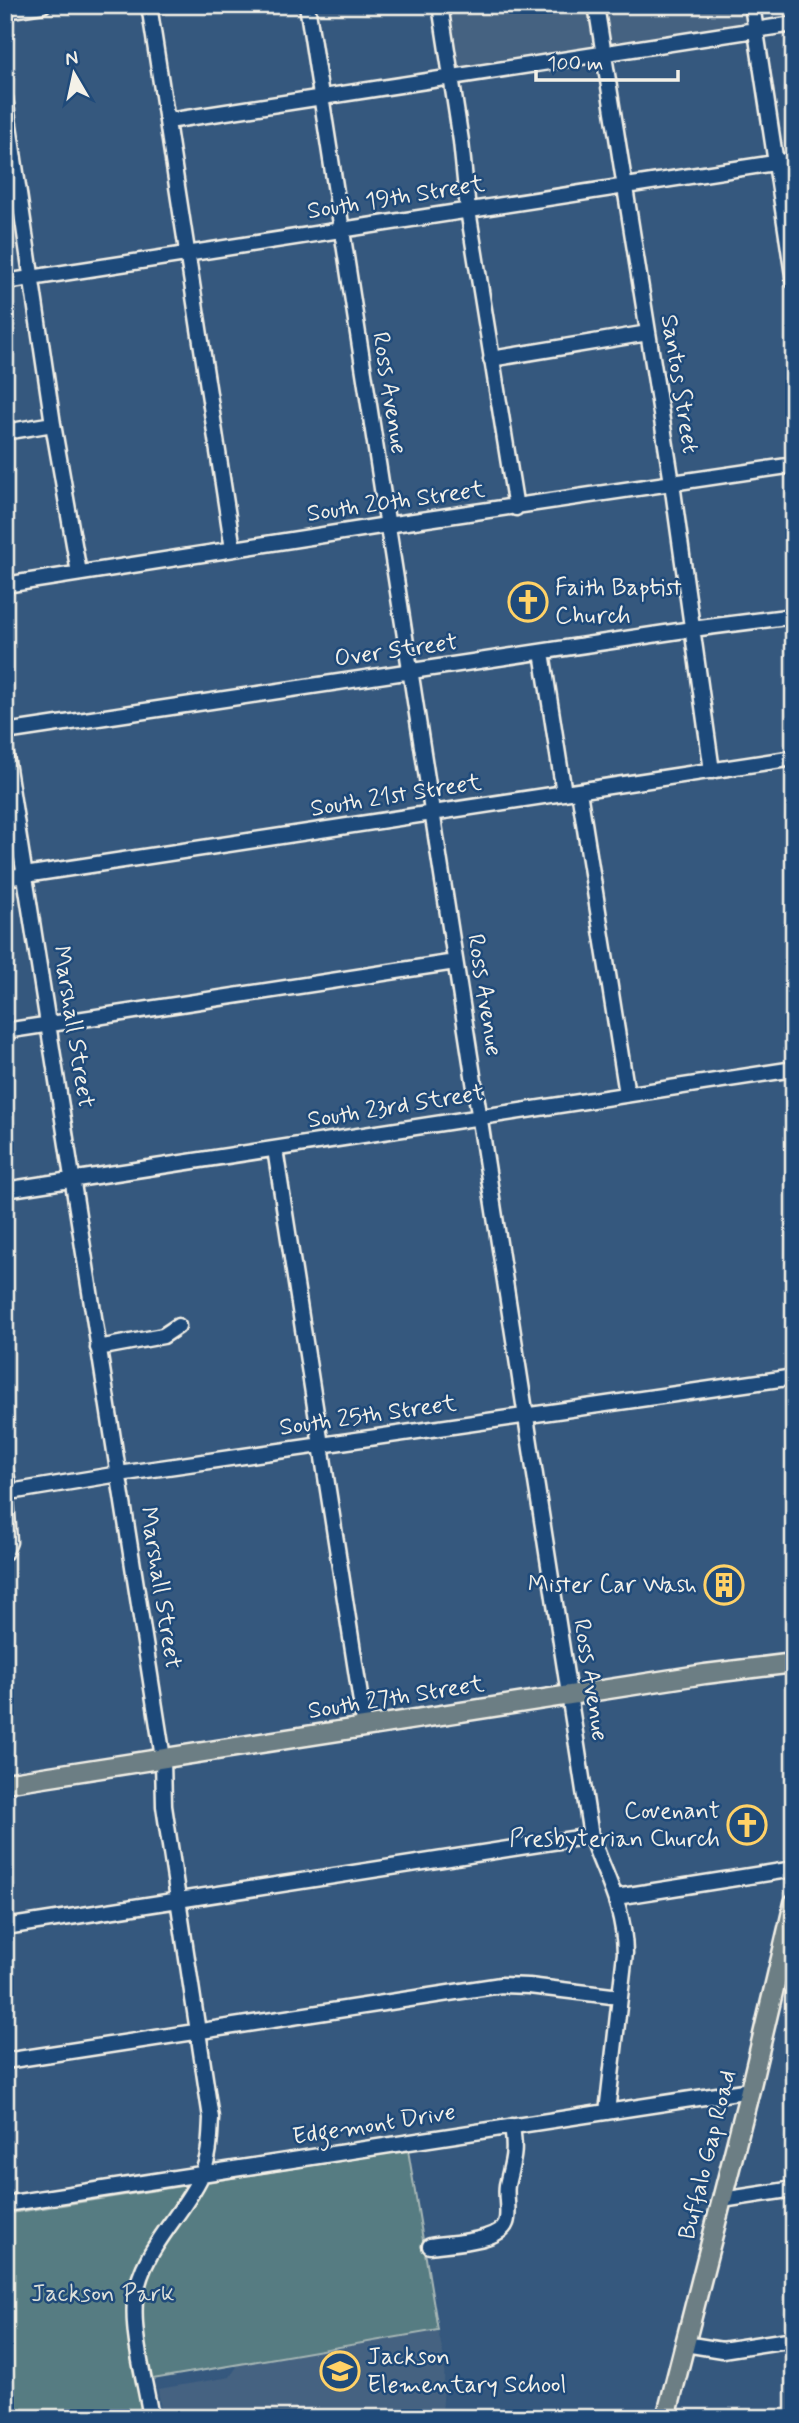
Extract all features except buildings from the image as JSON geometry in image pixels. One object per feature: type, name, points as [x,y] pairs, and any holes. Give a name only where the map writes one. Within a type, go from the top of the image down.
[{"type":"main road","name":"South 27th Street","points":[[5,1783],[705,1674],[794,1663]]},
{"type":"main road","name":"Buffalo Gap Road","points":[[666,2418],[750,2090],[793,1907]]},
{"type":"street","points":[[5,11],[43,5]]},
{"type":"street","points":[[149,5],[233,549]]},
{"type":"street","name":"Ross Avenue","points":[[307,5],[591,1836],[616,1897],[625,1933],[607,2112]]},
{"type":"street","points":[[440,5],[468,210],[516,508]]},
{"type":"street","name":"Santos Street","points":[[596,5],[672,483],[712,771]]},
{"type":"street","points":[[752,5],[794,282]]},
{"type":"street","points":[[167,121],[794,24]]},
{"type":"street","points":[[5,98],[53,424],[79,573]]},
{"type":"street","name":"South 19th Street","points":[[5,282],[794,160]]},
{"type":"street","points":[[491,359],[648,333]]},
{"type":"street","points":[[5,432],[53,424]]},
{"type":"street","name":"South 20th Street","points":[[5,585],[387,525],[794,466]]},
{"type":"street","name":"Over Street","points":[[5,732],[794,616]]},
{"type":"street","points":[[542,652],[564,793]]},
{"type":"street","name":"Marshall Street","points":[[5,749],[163,1758],[164,1806],[211,2118],[210,2148],[202,2176],[151,2251],[135,2298],[136,2332],[151,2418]]},
{"type":"street","name":"South 21st Street","points":[[5,878],[794,758]]},
{"type":"street","points":[[579,791],[627,1094]]},
{"type":"street","points":[[5,1031],[455,962]]},
{"type":"street","name":"South 23rd Street","points":[[5,1190],[794,1069]]},
{"type":"street","points":[[275,1149],[365,1728]]},
{"type":"street","points":[[98,1348],[163,1336],[178,1326]]},
{"type":"street","name":"South 25th Street","points":[[10,1492],[794,1377]]},
{"type":"street","points":[[5,1469],[10,1492],[6,1498],[9,1542],[5,1552]]},
{"type":"street","points":[[5,1927],[591,1836]]},
{"type":"street","points":[[616,1897],[794,1869]]},
{"type":"street","points":[[5,2061],[501,1985],[620,1997]]},
{"type":"street","name":"Edgemont Drive","points":[[5,2204],[202,2176],[750,2090]]},
{"type":"street","points":[[430,2245],[491,2236],[500,2232],[507,2223],[507,2186],[515,2154],[512,2126]]},
{"type":"street","points":[[722,2200],[794,2189]]},
{"type":"street","points":[[685,2344],[722,2350],[794,2340]]},
{"type":"shaded area","points":[[446,5],[745,5],[747,22],[460,70],[455,64]]},
{"type":"shaded area","name":"Jackson Elementary School","points":[[438,2330],[445,2363],[442,2418],[162,2418],[158,2389],[230,2377],[238,2365]]},
{"type":"green space","name":"Jackson Park","points":[[408,2150],[438,2330],[141,2381],[145,2418],[5,2418],[5,2214]]},
{"type":"place","name":"Faith Baptist Church","points":[[528,602]]},
{"type":"place","name":"Mister Car Wash","points":[[724,1585]]},
{"type":"place","name":"Covenant Presbyterian Church","points":[[747,1825]]},
{"type":"place","name":"Jackson Elementary School","points":[[340,2371]]}]
